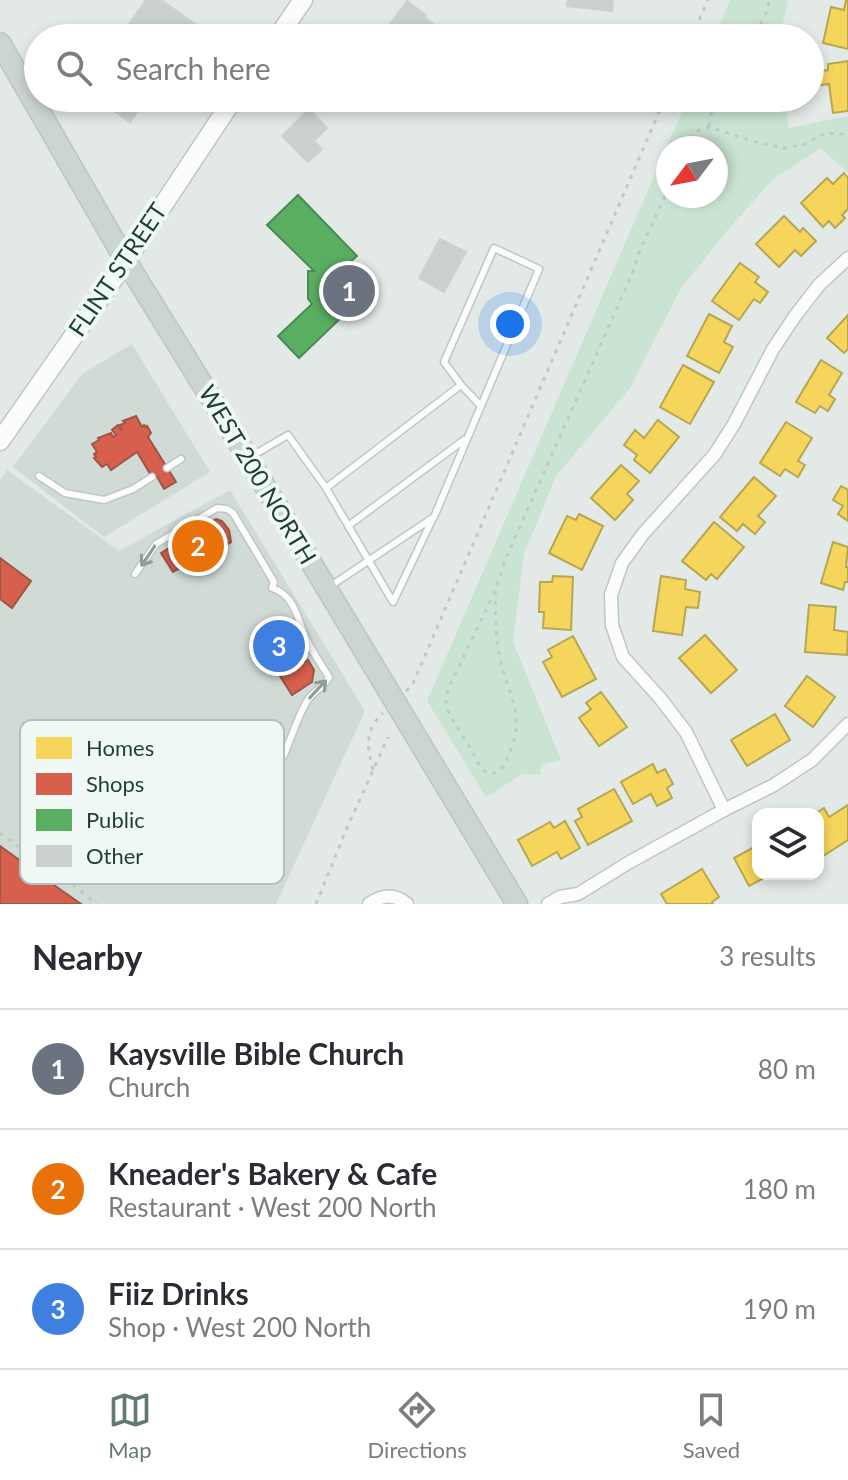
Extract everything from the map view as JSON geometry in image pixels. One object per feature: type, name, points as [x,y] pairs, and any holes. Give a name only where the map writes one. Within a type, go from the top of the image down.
[{"type":"main road","points":[[287,24],[303,0]]},
{"type":"main road","name":"WEST 200 NORTH","points":[[0,43],[24,85]]},
{"type":"main road","name":"WEST 200 NORTH","points":[[40,112],[126,261],[517,904]]},
{"type":"main road","name":"FLINT STREET","points":[[0,441],[126,261],[225,112]]},
{"type":"street","points":[[724,810],[686,732],[623,657],[612,625],[611,595],[622,563],[643,534],[715,454],[773,349],[795,316],[819,285],[848,258]]},
{"type":"street","points":[[548,904],[560,897],[577,899],[628,863],[774,785],[812,760],[848,724]]},
{"type":"street","points":[[369,904],[384,896],[400,898],[407,904]]},
{"type":"lane","points":[[248,458],[288,435],[326,488],[393,602],[434,517],[467,438],[481,406],[539,269],[494,248],[444,362],[481,406]]},
{"type":"lane","points":[[326,488],[461,385]]},
{"type":"lane","points":[[348,526],[467,438]]},
{"type":"lane","points":[[167,468],[181,459]]},
{"type":"lane","points":[[39,476],[65,493],[104,500],[133,489],[152,477]]},
{"type":"lane","points":[[135,574],[156,544],[217,508],[233,513],[274,582],[272,588],[283,591],[296,610],[305,638],[329,677],[326,685],[308,700],[284,755]]},
{"type":"lane","points":[[326,589],[434,517]]},
{"type":"path","points":[[697,24],[708,0]]},
{"type":"path","points":[[761,24],[769,0]]},
{"type":"path","points":[[412,686],[659,112]]},
{"type":"path","points":[[709,127],[712,112]]},
{"type":"path","points":[[692,136],[701,128],[709,127],[784,148],[803,145],[825,133],[848,134]]},
{"type":"path","points":[[495,591],[500,662],[517,710],[518,725],[505,764],[499,772],[492,774],[480,766],[447,711],[448,689],[495,591],[506,558],[659,208]]},
{"type":"path","points":[[373,770],[367,750],[369,733],[377,719]]},
{"type":"path","points":[[316,904],[388,737]]},
{"type":"path","points":[[0,833],[20,845]]},
{"type":"path","points":[[71,884],[97,904]]},
{"type":"shaded area","points":[[132,344],[210,472],[104,537],[13,467],[82,374]]},
{"type":"shaded area","points":[[7,470],[119,551],[230,490],[365,711],[276,904],[0,904],[0,480]]},
{"type":"green space","points":[[730,0],[788,0],[783,24],[720,24]]},
{"type":"green space","points":[[682,112],[786,112],[789,128],[848,116],[848,173],[821,148],[773,179],[681,288],[630,388],[556,476],[524,554],[513,642],[561,760],[541,765],[540,775],[522,774],[486,797],[427,701],[656,172],[656,208],[728,208],[728,136],[672,136]]},
{"type":"building: Homes","points":[[846,0],[848,49],[824,43],[831,7],[844,10]]},
{"type":"building: Homes","points":[[848,61],[848,111],[833,113],[829,84],[824,85],[824,71],[828,70],[828,64]]},
{"type":"building: Homes","points":[[844,173],[848,178],[848,209],[842,215],[845,218],[835,228],[829,221],[823,227],[801,203],[827,178],[833,184]]},
{"type":"building: Homes","points":[[784,216],[800,232],[803,228],[816,241],[801,256],[795,250],[779,267],[756,244]]},
{"type":"building: Homes","points":[[740,263],[759,277],[755,282],[768,292],[760,303],[754,299],[739,320],[712,301]]},
{"type":"building: Homes","points":[[709,314],[732,326],[724,342],[733,347],[719,373],[687,356]]},
{"type":"building: Homes","points":[[848,315],[848,349],[844,353],[827,338]]},
{"type":"building: Homes","points":[[821,360],[842,373],[829,395],[835,399],[828,411],[820,406],[815,413],[796,402]]},
{"type":"building: Homes","points":[[683,365],[714,382],[690,424],[660,407]]},
{"type":"building: Homes","points":[[658,420],[679,437],[650,473],[634,460],[637,455],[624,445],[635,430],[644,438]]},
{"type":"building: Homes","points":[[786,422],[812,438],[798,461],[805,465],[798,477],[785,469],[780,476],[760,463]]},
{"type":"building: Homes","points":[[621,465],[639,481],[627,494],[633,500],[615,520],[591,498]]},
{"type":"building: Homes","points":[[754,477],[776,496],[758,516],[765,522],[755,534],[743,524],[737,531],[720,517]]},
{"type":"building: Homes","points":[[841,486],[848,490],[848,521],[838,514],[843,506],[833,500]]},
{"type":"building: Homes","points":[[579,514],[603,526],[582,570],[549,553],[567,516],[576,520]]},
{"type":"building: Homes","points":[[714,522],[744,547],[717,579],[711,574],[706,580],[682,561]]},
{"type":"building: Homes","points":[[833,542],[848,547],[848,582],[845,582],[843,590],[821,583]]},
{"type":"building: Homes","points":[[553,576],[573,577],[571,630],[543,628],[544,612],[539,612],[540,582],[552,582]]},
{"type":"building: Homes","points":[[661,576],[686,580],[685,589],[700,592],[698,608],[686,607],[682,635],[653,631]]},
{"type":"building: Homes","points":[[809,605],[836,607],[834,630],[848,632],[847,655],[805,652]]},
{"type":"building: Homes","points":[[705,635],[737,670],[711,693],[679,658]]},
{"type":"building: Homes","points":[[573,636],[596,679],[562,697],[543,662],[552,657],[548,650]]},
{"type":"building: Homes","points":[[807,676],[835,697],[813,727],[785,706]]},
{"type":"building: Homes","points":[[601,692],[627,727],[599,746],[579,718],[591,709],[586,703]]},
{"type":"building: Homes","points":[[775,714],[790,740],[747,766],[731,740]]},
{"type":"building: Homes","points":[[653,764],[657,773],[665,769],[673,784],[667,788],[672,798],[657,806],[651,794],[633,804],[621,782]]},
{"type":"building: Homes","points":[[614,789],[632,821],[588,845],[575,821],[582,817],[578,809]]},
{"type":"building: Homes","points":[[848,805],[848,840],[824,855],[824,808],[829,817]]},
{"type":"building: Homes","points":[[565,821],[580,848],[561,859],[557,852],[532,866],[518,840],[550,822],[554,828]]},
{"type":"building: Homes","points":[[752,848],[752,880],[760,880],[749,886],[734,858]]},
{"type":"building: Homes","points":[[702,869],[719,897],[713,904],[667,904],[661,894]]},
{"type":"building: Shops","points":[[136,416],[142,427],[147,426],[151,433],[148,437],[176,482],[164,489],[156,475],[152,477],[137,452],[111,470],[107,464],[102,467],[94,458],[97,452],[92,444],[98,438],[111,433],[113,437],[116,435],[112,430],[118,425],[122,431],[120,425],[125,423],[123,421]]},
{"type":"building: Shops","points":[[216,519],[229,530],[231,542],[210,556],[207,553],[173,572],[161,553]]},
{"type":"building: Shops","points":[[0,558],[31,581],[12,608],[0,599]]},
{"type":"building: Shops","points":[[283,625],[302,649],[298,651],[305,662],[308,660],[314,670],[312,682],[292,695],[258,641]]},
{"type":"building: Shops","points":[[0,846],[20,860],[20,884],[52,884],[81,904],[0,904]]},
{"type":"building: Public","points":[[298,195],[357,256],[348,264],[372,288],[299,358],[278,336],[312,304],[308,299],[308,271],[314,271],[267,225]]},
{"type":"building: Other","points":[[146,0],[161,0],[195,24],[129,24]]},
{"type":"building: Other","points":[[568,0],[613,0],[612,11],[567,6]]},
{"type":"building: Other","points":[[407,1],[434,24],[390,24]]},
{"type":"building: Other","points":[[116,112],[137,112],[130,122]]},
{"type":"building: Other","points":[[306,112],[312,112],[327,128],[314,141],[322,149],[308,162],[282,136]]},
{"type":"building: Other","points":[[440,239],[466,252],[444,292],[419,278]]},
{"type":"place","name":"Kaysville Bible Church","points":[[349,291]]},
{"type":"place","name":"Kneader's Bakery & Cafe","points":[[198,546]]},
{"type":"place","name":"Fiiz Drinks","points":[[279,646]]}]
